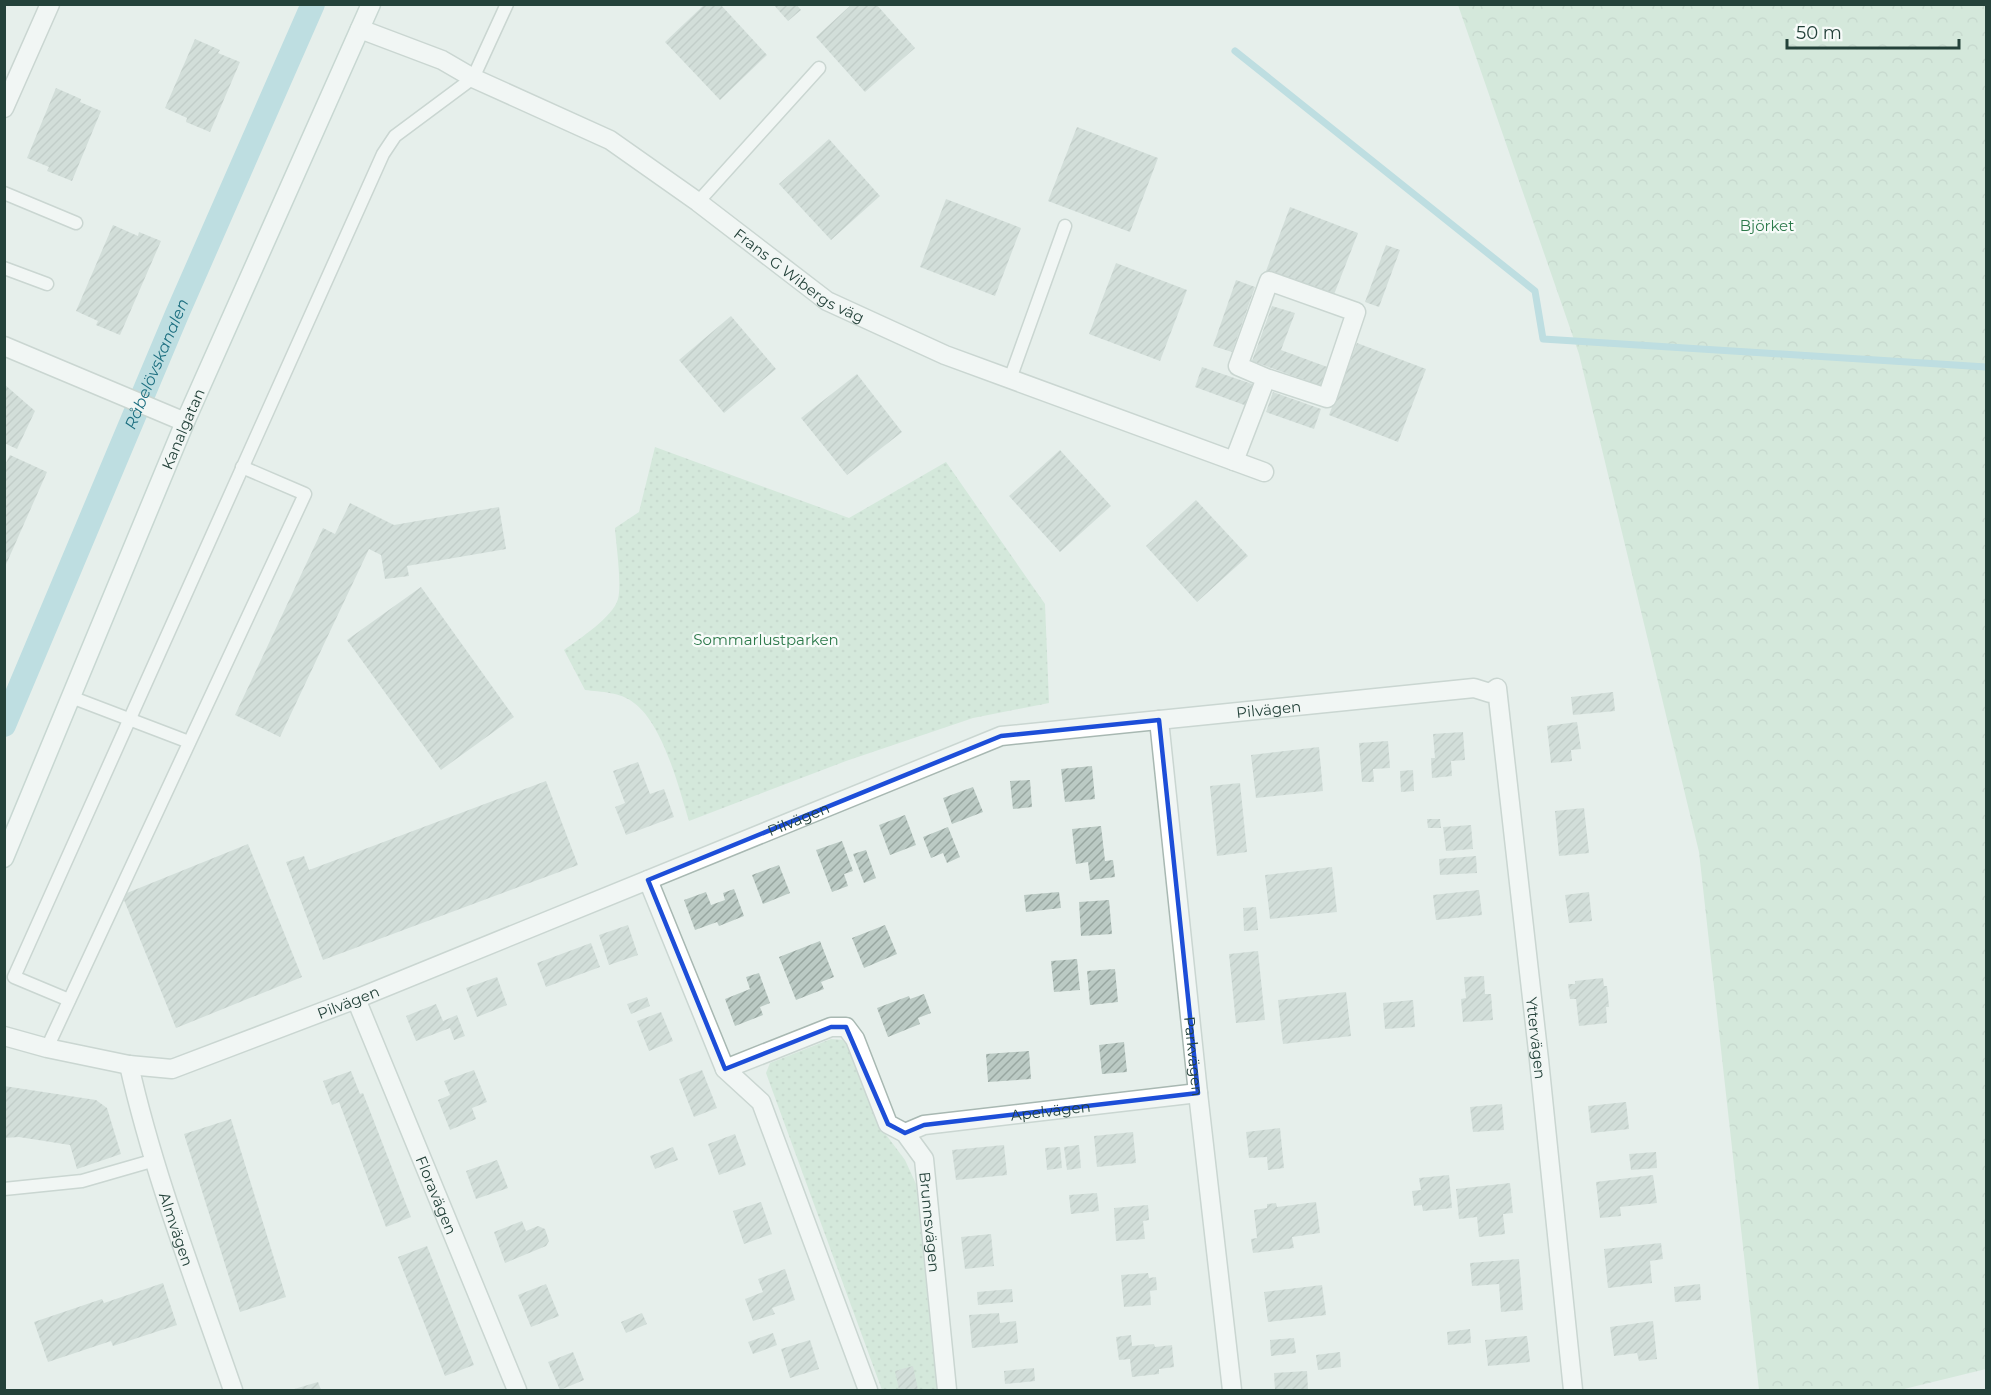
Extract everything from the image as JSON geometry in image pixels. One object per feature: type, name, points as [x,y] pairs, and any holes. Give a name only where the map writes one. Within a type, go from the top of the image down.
[{"type":"street","points":[[4,108],[50,4]]},
{"type":"street","name":"Kanalgatan","points":[[4,858],[185,422],[371,4]]},
{"type":"street","name":"Frans G Wibergs väg","points":[[360,29],[442,60],[473,78],[610,140],[698,202],[827,301],[945,355],[1264,472]]},
{"type":"street","points":[[1269,281],[1356,312],[1327,398],[1266,378],[1238,366],[1269,281]]},
{"type":"street","points":[[4,346],[185,422]]},
{"type":"street","points":[[1234,461],[1266,378]]},
{"type":"street","name":"Pilvägen","points":[[4,1036],[47,1048],[129,1065],[172,1070],[356,999],[1001,736],[1474,688],[1490,693],[1497,688]]},
{"type":"street","name":"Yttervägen","points":[[1497,688],[1573,1390]]},
{"type":"street","name":"Parkvägen","points":[[1159,720],[1232,1390]]},
{"type":"street","points":[[648,880],[725,1070],[761,1102],[868,1390]]},
{"type":"street","name":"Floravägen","points":[[356,999],[517,1390]]},
{"type":"street","name":"Brunnsvägen","points":[[725,1070],[831,1027],[846,1027],[855,1039],[888,1124],[905,1133],[924,1159],[947,1390]]},
{"type":"street","name":"Almvägen","points":[[129,1065],[136,1099],[155,1160],[233,1390]]},
{"type":"street","name":"Apelvägen","points":[[905,1133],[924,1125],[1198,1093]]},
{"type":"lane","points":[[69,1000],[14,977],[383,154],[395,136],[473,78],[507,4]]},
{"type":"lane","points":[[698,202],[819,68]]},
{"type":"lane","points":[[4,194],[76,223]]},
{"type":"lane","points":[[1010,379],[1065,226]]},
{"type":"lane","points":[[4,268],[47,284]]},
{"type":"lane","points":[[47,1048],[305,494],[242,467]]},
{"type":"lane","points":[[71,697],[189,742]]},
{"type":"lane","points":[[4,1189],[82,1181],[155,1160]]},
{"type":"highlighted area","points":[[1159,720],[1198,1093],[924,1125],[905,1133],[888,1124],[846,1027],[831,1027],[725,1069],[648,880],[1001,736]]},
{"type":"green space","name":"Björket","points":[[1458,5],[1986,5],[1986,1369],[1900,1390],[1759,1390],[1699,852],[1579,354]]},
{"type":"green space","name":"Sommarlustparken","points":[[655,447],[849,518],[946,462],[1045,604],[1049,703],[973,718],[846,761],[689,821],[662,741],[644,713],[629,699],[611,693],[585,690],[564,650],[603,620],[615,606],[619,592],[619,574],[615,528],[639,512]]},
{"type":"green space","points":[[831,1039],[845,1040],[881,1128],[905,1160],[916,1184],[937,1390],[882,1390],[766,1073],[770,1063]]},
{"type":"building","points":[[705,4],[720,4],[767,55],[720,100],[665,42]]},
{"type":"building","points":[[773,4],[796,4],[801,10],[788,21]]},
{"type":"building","points":[[852,4],[876,4],[915,48],[865,92],[816,37]]},
{"type":"building","points":[[195,39],[220,50],[218,53],[240,62],[210,132],[186,122],[187,118],[165,108]]},
{"type":"building","points":[[56,88],[101,111],[72,181],[47,171],[49,167],[27,158]]},
{"type":"building","points":[[1077,127],[1158,158],[1130,232],[1048,201]]},
{"type":"building","points":[[829,139],[880,196],[831,240],[779,184]]},
{"type":"building","points":[[946,199],[1021,228],[995,296],[920,267]]},
{"type":"building","points":[[1290,207],[1358,233],[1333,297],[1266,271]]},
{"type":"building","points":[[113,225],[138,236],[139,232],[161,241],[120,335],[96,325],[98,321],[76,311]]},
{"type":"building","points":[[1386,245],[1400,250],[1379,307],[1365,302]]},
{"type":"building","points":[[1116,263],[1187,290],[1160,361],[1089,334]]},
{"type":"building","points":[[1236,280],[1255,287],[1232,352],[1213,346]]},
{"type":"building","points":[[1272,306],[1295,313],[1281,350],[1330,368],[1324,387],[1252,361]]},
{"type":"building","points":[[731,316],[776,369],[724,413],[679,360]]},
{"type":"building","points":[[1357,343],[1426,369],[1398,442],[1329,415]]},
{"type":"building","points":[[1202,367],[1255,385],[1247,406],[1195,387]]},
{"type":"building","points":[[857,374],[902,432],[847,475],[801,418]]},
{"type":"building","points":[[4,384],[35,411],[17,449],[4,443]]},
{"type":"building","points":[[1273,392],[1321,409],[1314,429],[1266,412]]},
{"type":"building","points":[[1060,450],[1111,506],[1060,552],[1009,496]]},
{"type":"building","points":[[10,455],[47,472],[4,569],[4,467]]},
{"type":"building","points":[[1196,500],[1248,556],[1197,602],[1146,546]]},
{"type":"building","points":[[350,503],[394,525],[499,507],[506,549],[407,566],[409,576],[385,579],[381,555],[369,549],[280,737],[235,715],[323,528],[335,534]]},
{"type":"building","points":[[421,587],[514,717],[441,770],[347,640]]},
{"type":"building","points":[[1613,692],[1615,711],[1573,715],[1571,697]]},
{"type":"building","points":[[1577,722],[1581,749],[1571,750],[1572,761],[1551,763],[1547,726]]},
{"type":"building","points":[[1463,732],[1465,760],[1451,761],[1452,776],[1432,778],[1431,758],[1435,758],[1433,734]]},
{"type":"building","points":[[1388,741],[1390,768],[1373,769],[1374,782],[1362,782],[1359,743]]},
{"type":"building","points":[[1319,747],[1323,791],[1256,798],[1251,755]]},
{"type":"building","points":[[638,762],[650,794],[664,789],[674,817],[626,835],[615,807],[625,803],[613,771]]},
{"type":"building","points":[[1092,766],[1095,799],[1065,802],[1061,769]]},
{"type":"building","points":[[1413,770],[1414,791],[1401,792],[1400,771]]},
{"type":"building","points":[[1030,780],[1032,807],[1013,809],[1010,781]]},
{"type":"building","points":[[546,781],[578,865],[323,960],[286,862],[304,856],[309,870]]},
{"type":"building","points":[[1240,783],[1247,852],[1217,856],[1210,786]]},
{"type":"building","points":[[973,787],[983,812],[952,824],[943,798]]},
{"type":"building","points":[[1584,808],[1589,853],[1559,856],[1555,811]]},
{"type":"building","points":[[905,815],[916,845],[890,855],[879,825]]},
{"type":"building","points":[[1427,819],[1440,819],[1441,828],[1428,828]]},
{"type":"building","points":[[1471,825],[1473,849],[1446,851],[1443,827]]},
{"type":"building","points":[[1101,826],[1105,861],[1113,860],[1115,877],[1090,880],[1088,862],[1076,864],[1072,829]]},
{"type":"building","points":[[948,827],[960,857],[947,863],[943,853],[931,858],[923,837]]},
{"type":"building","points":[[842,841],[853,871],[844,874],[848,886],[832,892],[816,850]]},
{"type":"building","points":[[248,844],[302,977],[176,1028],[122,895]]},
{"type":"building","points":[[866,850],[876,878],[864,883],[853,854]]},
{"type":"building","points":[[1476,856],[1477,873],[1440,875],[1439,859]]},
{"type":"building","points":[[779,865],[790,893],[763,904],[752,875]]},
{"type":"building","points":[[1332,867],[1337,912],[1270,919],[1265,875]]},
{"type":"building","points":[[734,889],[744,916],[719,926],[717,922],[695,930],[684,900],[706,892],[711,905],[725,900],[723,893]]},
{"type":"building","points":[[1479,890],[1482,915],[1436,920],[1433,895]]},
{"type":"building","points":[[1059,892],[1061,908],[1026,912],[1024,895]]},
{"type":"building","points":[[1589,892],[1592,921],[1569,923],[1565,895]]},
{"type":"building","points":[[1109,900],[1112,934],[1081,936],[1079,902]]},
{"type":"building","points":[[1256,907],[1258,930],[1244,931],[1243,908]]},
{"type":"building","points":[[628,925],[638,955],[609,965],[599,935]]},
{"type":"building","points":[[885,925],[897,954],[864,968],[852,938]]},
{"type":"building","points":[[820,941],[834,977],[821,982],[824,989],[796,1000],[779,957]]},
{"type":"building","points":[[591,943],[600,967],[546,987],[537,963]]},
{"type":"building","points":[[1258,951],[1265,1020],[1236,1023],[1229,954]]},
{"type":"building","points":[[1077,959],[1080,990],[1054,992],[1051,961]]},
{"type":"building","points":[[1115,969],[1118,1002],[1090,1005],[1087,971]]},
{"type":"building","points":[[759,973],[770,1003],[760,1007],[763,1015],[735,1026],[725,999],[750,989],[746,977]]},
{"type":"building","points":[[1484,976],[1485,994],[1491,994],[1493,1020],[1463,1022],[1461,999],[1466,998],[1464,977]]},
{"type":"building","points":[[497,977],[507,1005],[477,1017],[466,988]]},
{"type":"building","points":[[1603,978],[1604,986],[1607,986],[1609,1007],[1606,1007],[1607,1023],[1579,1026],[1576,999],[1570,999],[1568,984]]},
{"type":"building","points":[[1346,992],[1351,1036],[1283,1044],[1278,1000]]},
{"type":"building","points":[[924,994],[931,1013],[918,1018],[920,1024],[888,1037],[877,1008],[909,996],[910,999]]},
{"type":"building","points":[[647,997],[650,1006],[631,1014],[627,1004]]},
{"type":"building","points":[[1413,1000],[1415,1027],[1385,1029],[1383,1003]]},
{"type":"building","points":[[436,1004],[443,1021],[457,1015],[465,1036],[454,1040],[450,1028],[416,1041],[406,1016]]},
{"type":"building","points":[[661,1012],[673,1041],[649,1051],[637,1021]]},
{"type":"building","points":[[1124,1042],[1127,1072],[1102,1074],[1099,1045]]},
{"type":"building","points":[[1029,1051],[1031,1079],[988,1082],[986,1054]]},
{"type":"building","points":[[474,1070],[487,1102],[472,1108],[476,1119],[450,1130],[438,1100],[450,1095],[444,1081]]},
{"type":"building","points":[[702,1070],[717,1108],[694,1117],[679,1079]]},
{"type":"building","points":[[351,1071],[360,1094],[363,1093],[411,1217],[386,1227],[339,1102],[332,1105],[323,1081]]},
{"type":"building","points":[[4,1086],[96,1100],[107,1108],[121,1154],[77,1169],[70,1145],[19,1137],[4,1138]]},
{"type":"building","points":[[1626,1102],[1629,1129],[1591,1133],[1588,1106]]},
{"type":"building","points":[[1502,1104],[1504,1130],[1473,1132],[1470,1107]]},
{"type":"building","points":[[231,1119],[286,1297],[240,1312],[184,1134]]},
{"type":"building","points":[[1280,1128],[1284,1168],[1268,1170],[1267,1157],[1249,1158],[1246,1132]]},
{"type":"building","points":[[1133,1132],[1136,1163],[1097,1167],[1094,1136]]},
{"type":"building","points":[[735,1134],[746,1165],[719,1175],[708,1144]]},
{"type":"building","points":[[1004,1145],[1007,1175],[956,1180],[952,1150]]},
{"type":"building","points":[[1079,1145],[1081,1168],[1067,1170],[1064,1147]]},
{"type":"building","points":[[673,1147],[678,1160],[655,1169],[650,1156]]},
{"type":"building","points":[[1060,1147],[1062,1168],[1047,1170],[1045,1148]]},
{"type":"building","points":[[1656,1152],[1657,1168],[1631,1170],[1629,1154]]},
{"type":"building","points":[[497,1160],[508,1188],[476,1199],[466,1171]]},
{"type":"building","points":[[1449,1175],[1452,1208],[1423,1211],[1422,1205],[1414,1206],[1412,1191],[1421,1190],[1419,1178]]},
{"type":"building","points":[[1653,1175],[1657,1203],[1620,1207],[1621,1216],[1600,1218],[1596,1182]]},
{"type":"building","points":[[1510,1183],[1513,1213],[1503,1214],[1505,1234],[1479,1237],[1477,1217],[1459,1219],[1456,1189]]},
{"type":"building","points":[[1097,1193],[1099,1211],[1071,1214],[1069,1195]]},
{"type":"building","points":[[761,1202],[772,1234],[744,1244],[733,1211]]},
{"type":"building","points":[[1316,1202],[1320,1233],[1292,1237],[1294,1248],[1253,1253],[1251,1239],[1257,1238],[1254,1210],[1267,1208],[1267,1204],[1276,1203],[1277,1207]]},
{"type":"building","points":[[1148,1205],[1149,1220],[1143,1221],[1145,1239],[1116,1241],[1114,1208]]},
{"type":"building","points":[[522,1221],[526,1231],[538,1226],[545,1229],[549,1241],[546,1246],[505,1263],[494,1232]]},
{"type":"building","points":[[991,1234],[994,1266],[965,1269],[961,1237]]},
{"type":"building","points":[[1661,1243],[1663,1259],[1650,1261],[1652,1283],[1608,1288],[1604,1249]]},
{"type":"building","points":[[427,1246],[474,1365],[445,1376],[398,1257]]},
{"type":"building","points":[[1519,1259],[1523,1310],[1501,1312],[1499,1284],[1472,1286],[1470,1263]]},
{"type":"building","points":[[785,1269],[795,1300],[772,1308],[775,1314],[753,1321],[745,1299],[763,1292],[758,1279]]},
{"type":"building","points":[[1148,1273],[1149,1278],[1156,1277],[1157,1290],[1150,1291],[1151,1305],[1124,1307],[1121,1275]]},
{"type":"building","points":[[163,1283],[177,1325],[113,1346],[111,1341],[48,1362],[34,1322],[102,1299],[104,1303]]},
{"type":"building","points":[[546,1284],[559,1316],[531,1327],[518,1295]]},
{"type":"building","points":[[1700,1284],[1701,1300],[1675,1302],[1674,1287]]},
{"type":"building","points":[[1322,1285],[1326,1315],[1268,1322],[1264,1292]]},
{"type":"building","points":[[1012,1289],[1013,1302],[978,1305],[977,1292]]},
{"type":"building","points":[[642,1313],[647,1324],[626,1333],[621,1322]]},
{"type":"building","points":[[999,1313],[1000,1323],[1016,1321],[1018,1343],[972,1348],[969,1315]]},
{"type":"building","points":[[1653,1321],[1657,1359],[1639,1361],[1637,1353],[1614,1356],[1610,1327]]},
{"type":"building","points":[[1470,1329],[1471,1343],[1448,1345],[1447,1332]]},
{"type":"building","points":[[773,1333],[777,1345],[753,1354],[748,1342]]},
{"type":"building","points":[[1131,1335],[1132,1346],[1172,1345],[1174,1367],[1159,1369],[1159,1374],[1132,1377],[1130,1359],[1119,1360],[1116,1337]]},
{"type":"building","points":[[1527,1336],[1530,1362],[1488,1366],[1485,1340]]},
{"type":"building","points":[[1294,1338],[1296,1353],[1271,1356],[1270,1340]]},
{"type":"building","points":[[810,1340],[819,1369],[790,1378],[781,1349]]},
{"type":"building","points":[[573,1352],[584,1380],[560,1390],[548,1362]]},
{"type":"building","points":[[1340,1352],[1341,1367],[1318,1370],[1316,1355]]},
{"type":"building","points":[[913,1366],[918,1390],[899,1390],[895,1371]]},
{"type":"building","points":[[1034,1368],[1035,1381],[1005,1384],[1004,1371]]},
{"type":"building","points":[[1307,1371],[1308,1390],[1275,1390],[1274,1373]]},
{"type":"building","points":[[318,1382],[321,1390],[291,1390]]},
{"type":"waterway","name":"Råbelövskanalen","points":[[4,725],[177,314],[313,4]]},
{"type":"waterway","points":[[1235,51],[1535,291],[1543,339],[1986,367]]}]
